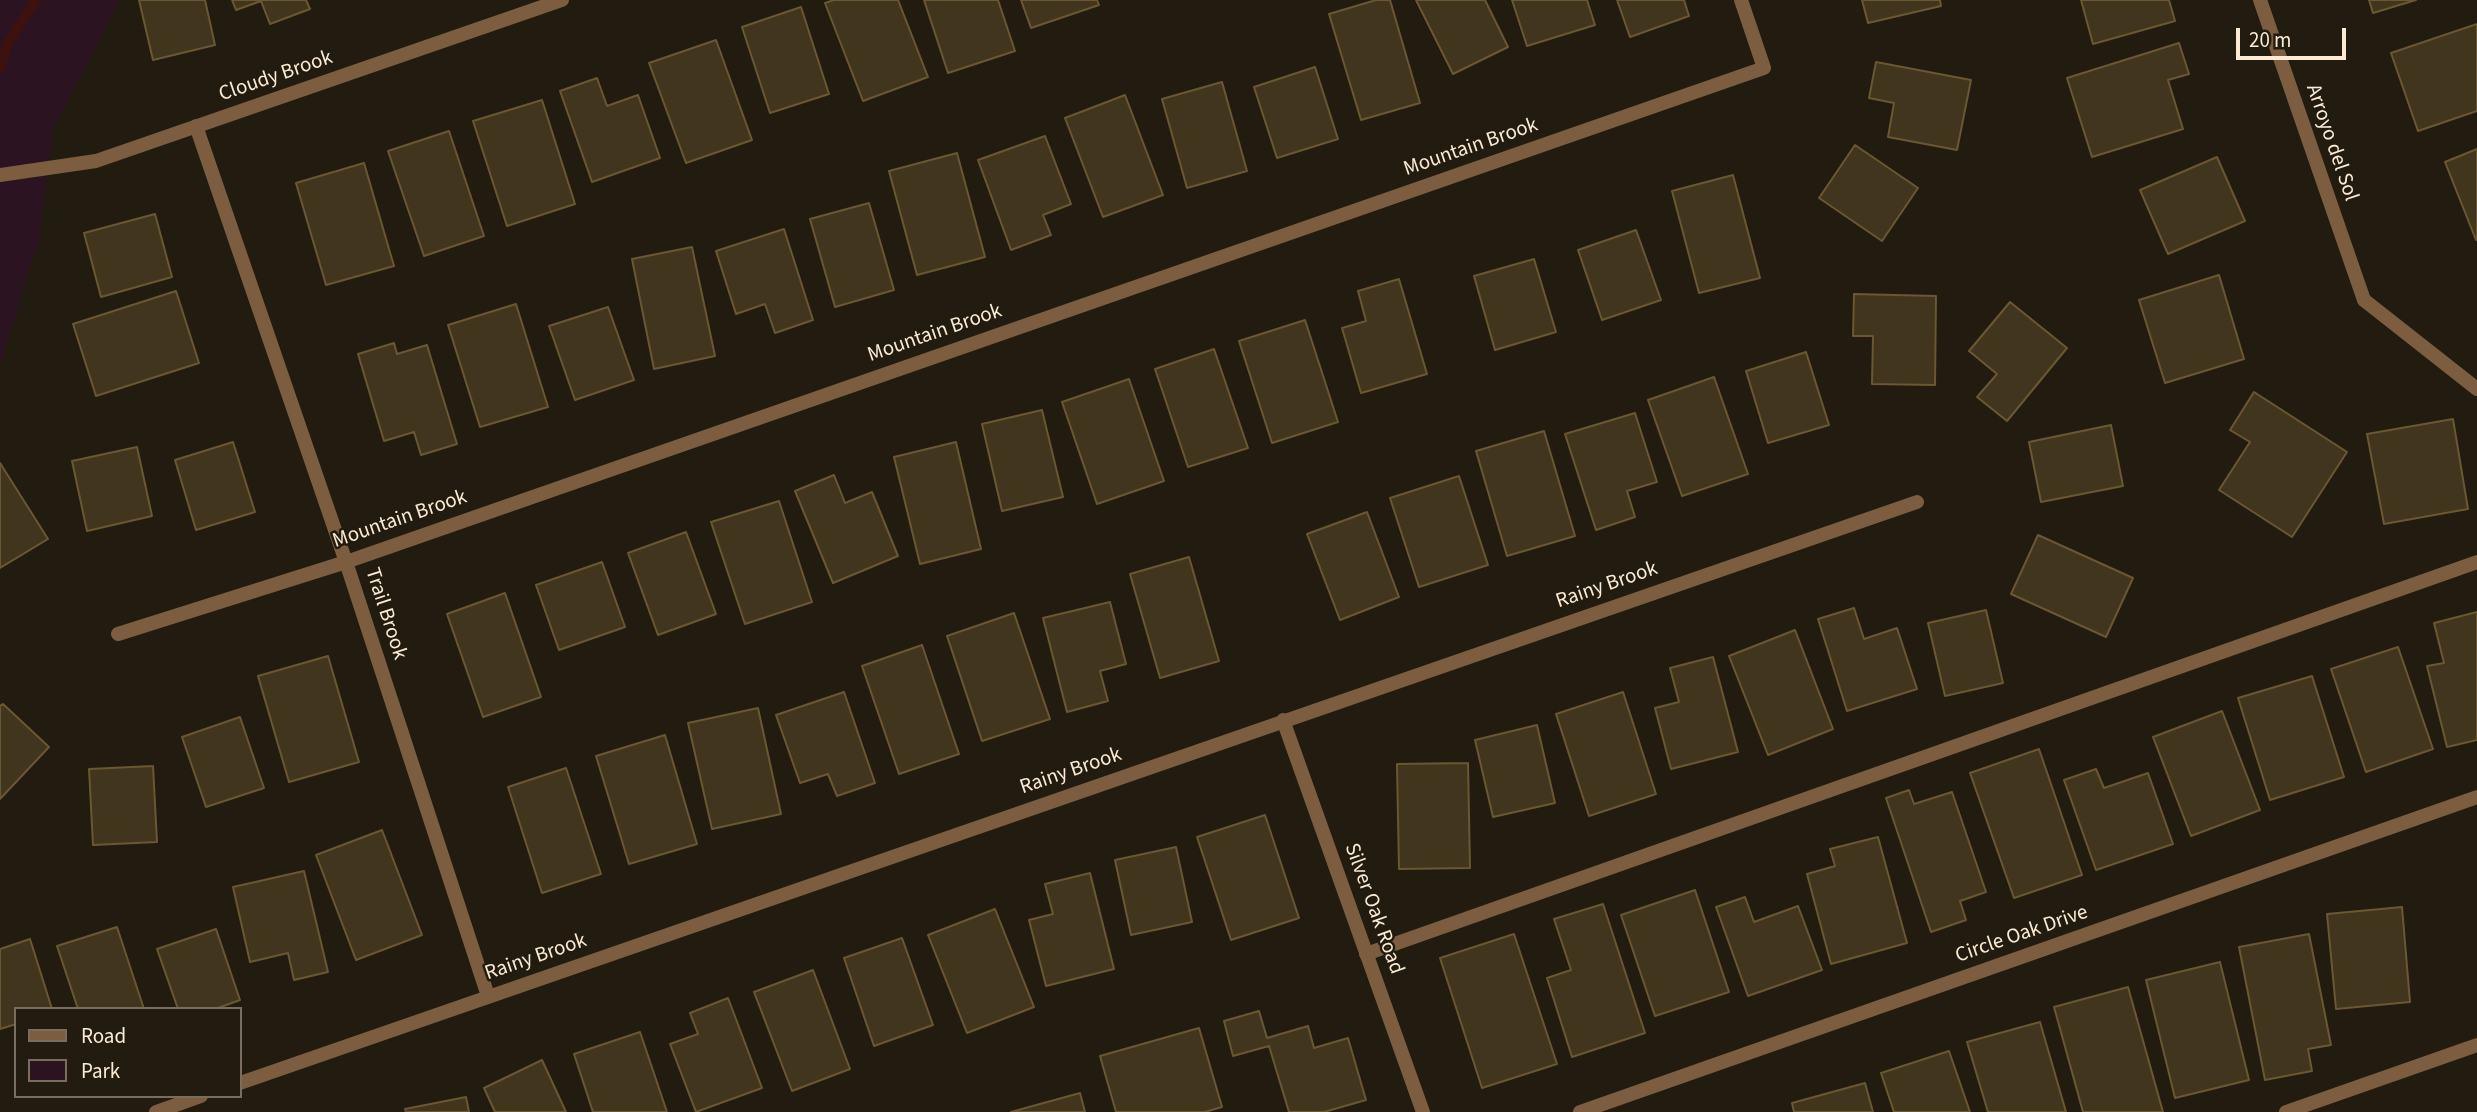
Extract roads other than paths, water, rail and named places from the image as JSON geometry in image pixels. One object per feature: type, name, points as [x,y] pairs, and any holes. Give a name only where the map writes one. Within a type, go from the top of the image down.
[{"type":"street","name":"Cloudy Brook","points":[[0,175],[96,161],[562,0]]},
{"type":"street","name":"Mountain Brook","points":[[118,634],[346,562],[1764,68],[1741,0]]},
{"type":"street","name":"Arroyo del Sol","points":[[2260,0],[2364,300],[2477,389]]},
{"type":"street","name":"Trail Brook","points":[[196,126],[346,562],[488,996]]},
{"type":"street","name":"Rainy Brook","points":[[242,1082],[1917,502]]},
{"type":"street","points":[[1366,954],[2477,562]]},
{"type":"street","name":"Silver Oak Road","points":[[1283,720],[1423,1112]]},
{"type":"street","name":"Circle Oak Drive","points":[[1580,1112],[2477,797]]},
{"type":"street","points":[[2286,1112],[2477,1045]]},
{"type":"street","points":[[156,1112],[195,1098]]},
{"type":"waterway","points":[[0,69],[8,43],[36,0]]}]
